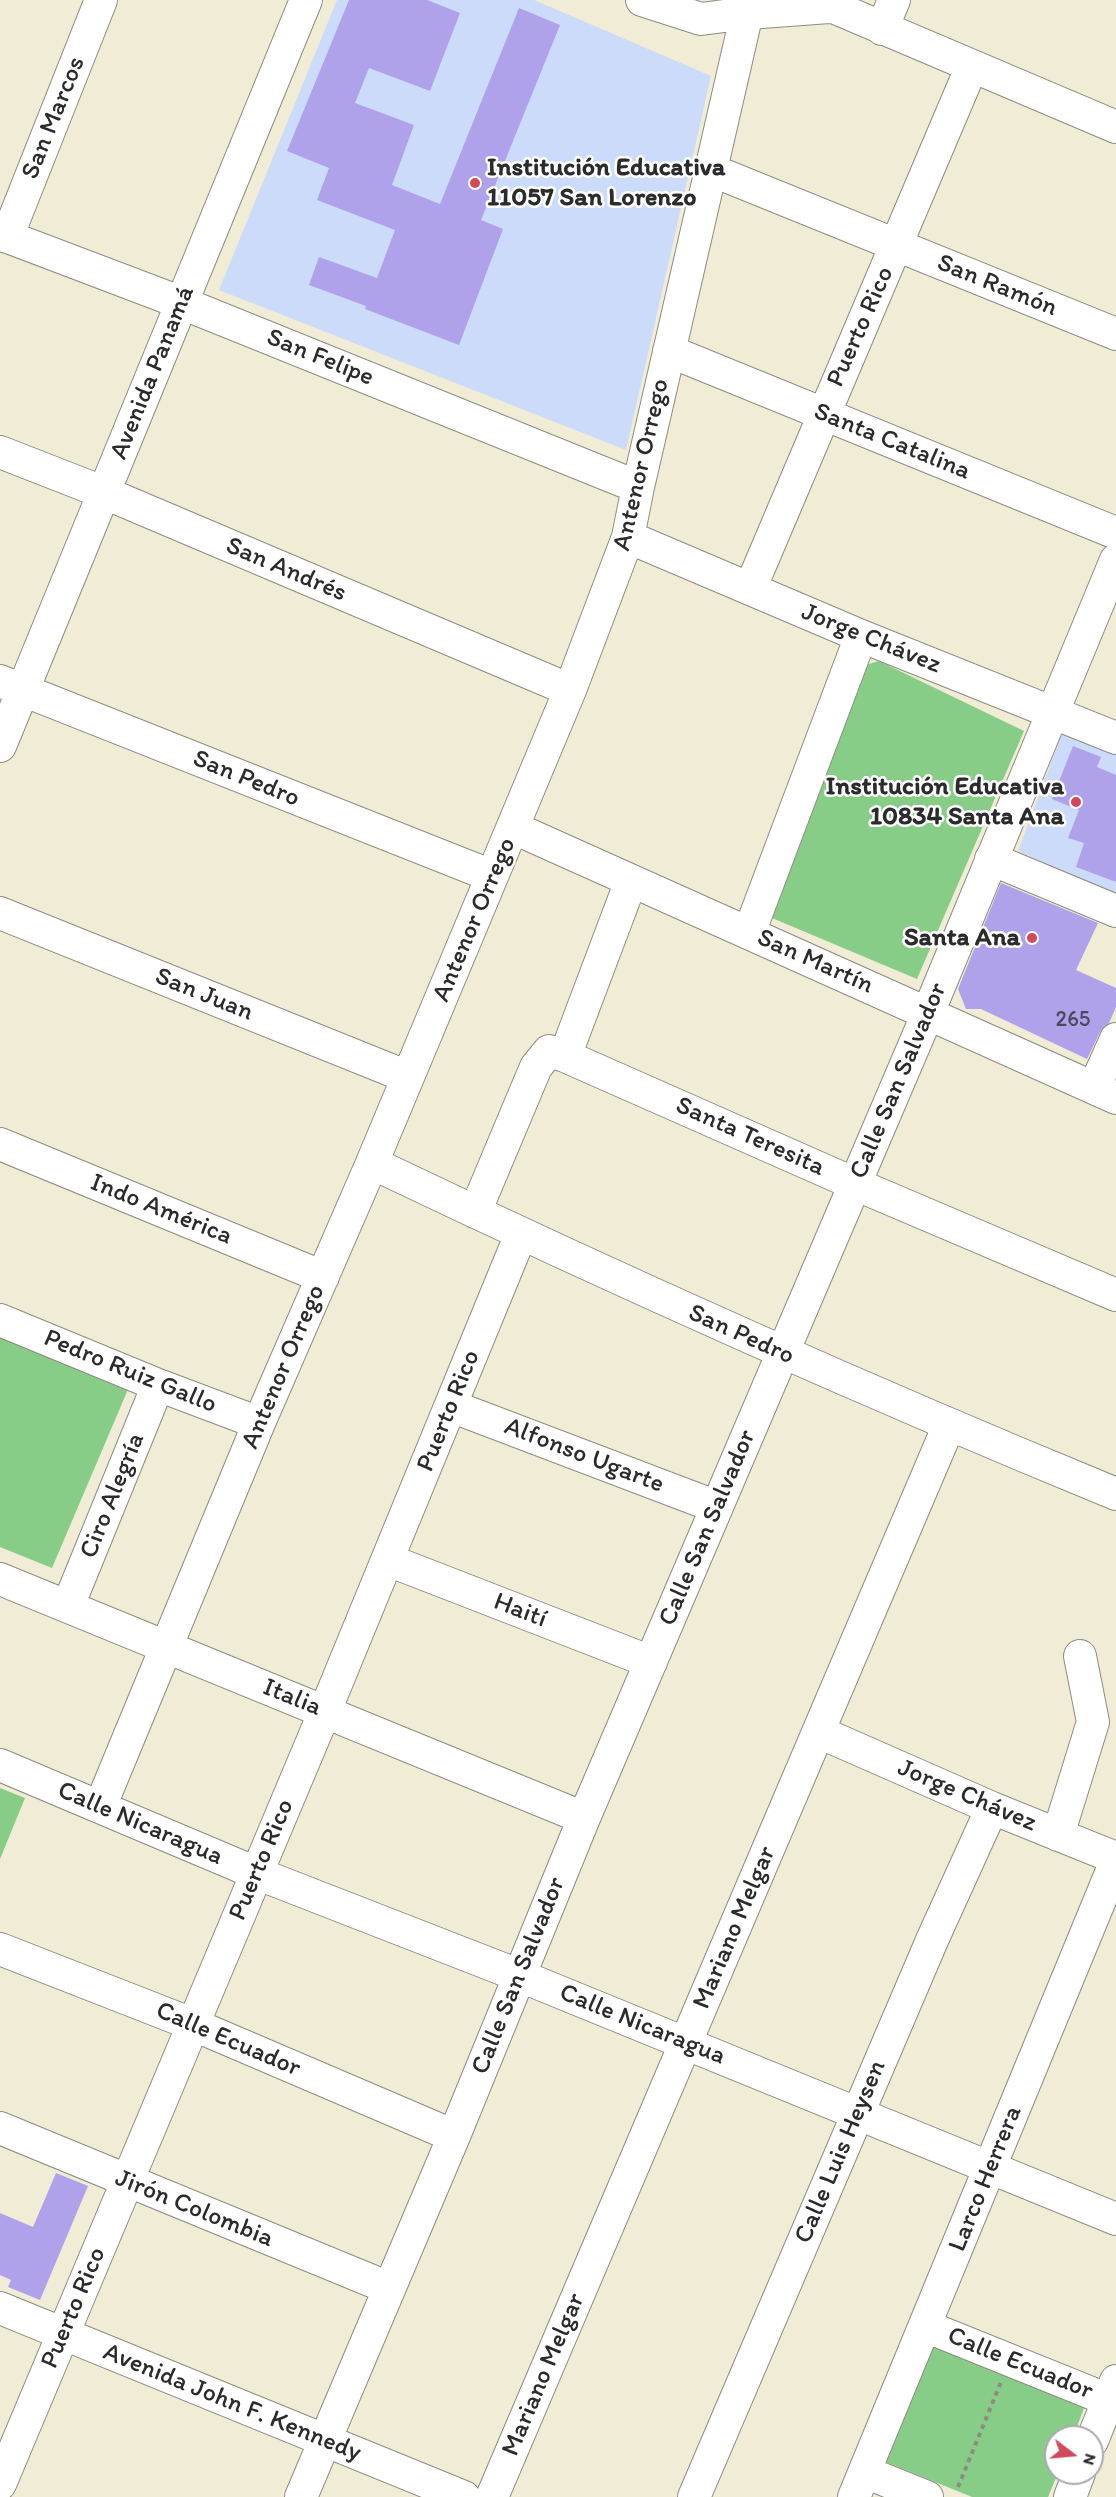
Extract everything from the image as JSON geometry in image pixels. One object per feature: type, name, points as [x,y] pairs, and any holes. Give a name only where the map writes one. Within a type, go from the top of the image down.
[{"type":"street","name":"San Marcos","points":[[3,235],[101,0]]},
{"type":"street","name":"Avenida Panamá","points":[[0,746],[11,686],[105,493],[306,0]]},
{"type":"street","points":[[642,0],[701,20],[749,6],[823,3],[1116,127]]},
{"type":"street","points":[[882,29],[894,0]]},
{"type":"street","name":"Antenor Orrego","points":[[100,1807],[260,1423],[514,828],[570,690],[628,537],[749,6]]},
{"type":"street","name":"Puerto Rico","points":[[750,589],[972,66]]},
{"type":"street","name":"San Ramón","points":[[711,170],[1116,334]]},
{"type":"street","name":"San Felipe","points":[[3,235],[182,303],[638,487]]},
{"type":"street","name":"Santa Catalina","points":[[669,351],[1116,532]]},
{"type":"street","name":"San Andrés","points":[[0,452],[105,493],[570,690]]},
{"type":"street","name":"Jorge Chávez","points":[[628,537],[861,636],[1116,738]]},
{"type":"street","name":"Calle San Salvador","points":[[301,2497],[454,2136],[584,1818],[928,1012],[1116,560]]},
{"type":"street","points":[[749,933],[861,636]]},
{"type":"street","name":"San Pedro","points":[[11,686],[492,876]]},
{"type":"street","name":"San Martín","points":[[514,828],[1105,1093]]},
{"type":"street","points":[[992,859],[1116,910]]},
{"type":"street","points":[[475,1212],[536,1067],[557,1053],[631,881]]},
{"type":"street","name":"San Juan","points":[[0,913],[408,1077]]},
{"type":"street","points":[[1105,1093],[1116,1039]]},
{"type":"street","name":"Santa Teresita","points":[[557,1053],[855,1184],[1116,1295]]},
{"type":"street","name":"Indo América","points":[[0,1144],[322,1277]]},
{"type":"street","name":"San Pedro","points":[[372,1163],[783,1354],[1116,1494]]},
{"type":"street","name":"Puerto Rico","points":[[0,2484],[388,1560],[521,1234]]},
{"type":"street","name":"Pedro Ruiz Gallo","points":[[0,1320],[158,1385],[260,1423]]},
{"type":"street","name":"Ciro Alegría","points":[[68,1606],[158,1385]]},
{"type":"street","name":"Alfonso Ugarte","points":[[451,1406],[717,1507]]},
{"type":"street","name":"Mariano Melgar","points":[[492,2497],[949,1425]]},
{"type":"street","name":"Haití","points":[[388,1560],[651,1662]]},
{"type":"street","name":"Italia","points":[[0,1578],[584,1818]]},
{"type":"street","points":[[1058,1834],[1093,1722],[1080,1656]]},
{"type":"street","name":"Jorge Chávez","points":[[819,1732],[992,1808],[1116,1859]]},
{"type":"street","name":"Calle Nicaragua","points":[[0,1765],[256,1873],[518,1975],[1116,2219]]},
{"type":"street","name":"Calle Luis Heysen","points":[[694,2497],[933,1938],[992,1808]]},
{"type":"street","name":"Larco Herrera","points":[[860,2485],[1116,1859]]},
{"type":"street","name":"Calle Ecuador","points":[[0,1949],[192,2024],[454,2136]]},
{"type":"street","name":"Jirón Colombia","points":[[0,2128],[389,2288]]},
{"type":"street","name":"Avenida John F. Kennedy","points":[[0,2308],[464,2497]]},
{"type":"street","name":"Calle Ecuador","points":[[925,2326],[1114,2394]]},
{"type":"street","points":[[1099,2425],[1114,2394]]},
{"type":"street","points":[[860,2485],[927,2497]]},
{"type":"street","points":[[0,2492],[12,2497]]},
{"type":"path","points":[[958,2487],[1004,2376]]},
{"type":"shaded area","name":"Institución Educativa 11057 San Lorenzo","points":[[337,0],[534,0],[711,76],[626,450],[219,290]]},
{"type":"shaded area","name":"Institución Educativa 10834 Santa Ana","points":[[1063,731],[1116,752],[1116,896],[1018,851]]},
{"type":"green space","points":[[879,661],[1024,731],[917,979],[772,918],[865,665]]},
{"type":"green space","points":[[0,1335],[129,1387],[52,1568],[0,1547]]},
{"type":"green space","points":[[0,1788],[25,1798],[0,1859]]},
{"type":"green space","points":[[935,2343],[1086,2403],[1078,2425],[1044,2425],[1044,2485],[1053,2485],[1048,2497],[972,2497],[886,2462]]},
{"type":"building","points":[[349,0],[427,0],[460,13],[430,91],[369,68],[355,103],[414,125],[392,185],[440,204],[519,8],[560,25],[481,220],[503,229],[459,345],[309,285],[319,257],[377,278],[395,230],[317,200],[329,168],[287,151]]},
{"type":"building","points":[[1073,746],[1101,757],[1097,767],[1116,775],[1116,882],[1076,867],[1084,843],[1068,838],[1079,810],[1052,799]]},
{"type":"building","name":"Santa Ana","points":[[1001,883],[1098,923],[1076,970],[1116,988],[1116,1007],[1087,1059],[981,1009],[966,1009],[958,989]]},
{"type":"building","points":[[56,2173],[88,2186],[40,2300],[8,2287],[11,2280],[0,2275],[0,2213],[33,2227]]},
{"type":"place","name":"Institución Educativa 11057 San Lorenzo","points":[[475,183]]},
{"type":"place","name":"Institución Educativa 10834 Santa Ana","points":[[1076,802]]},
{"type":"place","name":"Santa Ana","points":[[1032,938]]}]
